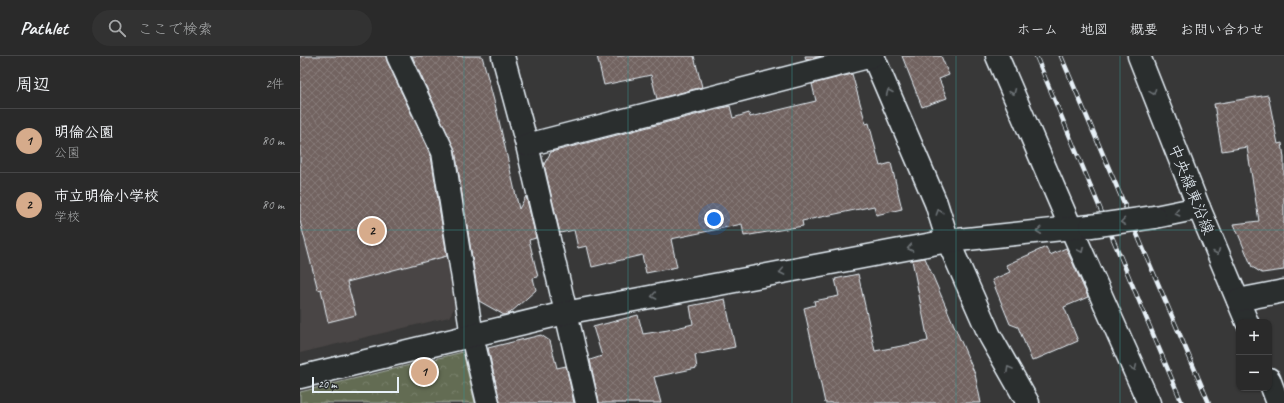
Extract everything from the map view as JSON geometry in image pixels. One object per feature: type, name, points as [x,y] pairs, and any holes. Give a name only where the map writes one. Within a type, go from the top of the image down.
[{"type":"street","points":[[398,56],[443,152],[472,336],[488,403]]},
{"type":"street","points":[[503,56],[526,145],[587,403]]},
{"type":"street","points":[[526,145],[872,56],[936,203],[948,241],[990,336],[1028,403]]},
{"type":"street","points":[[997,56],[1081,227],[1149,403]]},
{"type":"street","name":"中央線東沿線","points":[[1143,57],[1199,208],[1246,319]]},
{"type":"street","points":[[300,377],[565,313],[948,241],[1081,227],[1155,217],[1199,208]]},
{"type":"street","points":[[1238,300],[1284,292]]},
{"type":"street","points":[[1272,387],[1278,403]]},
{"type":"shaded area","points":[[300,56],[387,60],[432,154],[455,307],[449,317],[300,353]]},
{"type":"green space","points":[[463,352],[475,403],[300,403],[300,392]]},
{"type":"building","points":[[300,56],[386,56],[431,156],[447,256],[347,282],[356,315],[328,322],[321,289],[318,290],[300,221]]},
{"type":"building","points":[[412,56],[482,56],[497,112],[519,209],[526,196],[536,238],[529,240],[538,277],[533,278],[536,290],[510,313],[504,315],[479,301],[455,150]]},
{"type":"building","points":[[597,56],[694,56],[702,87],[657,99],[651,75],[604,85]]},
{"type":"building","points":[[805,56],[822,56],[806,60]]},
{"type":"building","points":[[902,56],[941,56],[949,75],[939,79],[947,98],[922,107]]},
{"type":"building","points":[[852,74],[866,124],[869,123],[880,166],[891,163],[902,209],[876,215],[874,206],[802,221],[803,226],[744,236],[742,224],[671,239],[677,267],[646,273],[642,255],[592,267],[587,246],[578,248],[574,230],[560,233],[544,164],[551,152],[730,106],[733,118],[749,113],[750,117],[816,101],[812,84]]},
{"type":"building","points":[[1268,95],[1278,144],[1282,143],[1284,158],[1284,270],[1262,273],[1252,267],[1234,224],[1259,221],[1247,147],[1222,151],[1214,104]]},
{"type":"building","points":[[1046,247],[1050,255],[1066,248],[1088,297],[1064,307],[1078,341],[1032,361],[1018,327],[1010,324],[992,280],[1010,272],[1006,265]]},
{"type":"building","points":[[925,258],[975,374],[981,403],[825,403],[804,308],[815,305],[814,301],[839,296],[835,279],[858,274],[875,351],[928,341],[912,260]]},
{"type":"building","points":[[725,299],[735,347],[695,355],[697,368],[654,377],[661,403],[599,403],[590,360],[602,356],[593,327],[638,315],[643,334],[668,330],[693,324],[690,306]]},
{"type":"building","points":[[541,335],[550,341],[557,368],[566,366],[574,403],[500,403],[488,348]]},
{"type":"railway","points":[[1036,56],[1182,403]]},
{"type":"railway","points":[[1061,56],[1209,403]]},
{"type":"place","name":"市立明倫小学校","points":[[372,231]]},
{"type":"place","name":"明倫公園","points":[[424,372]]}]
